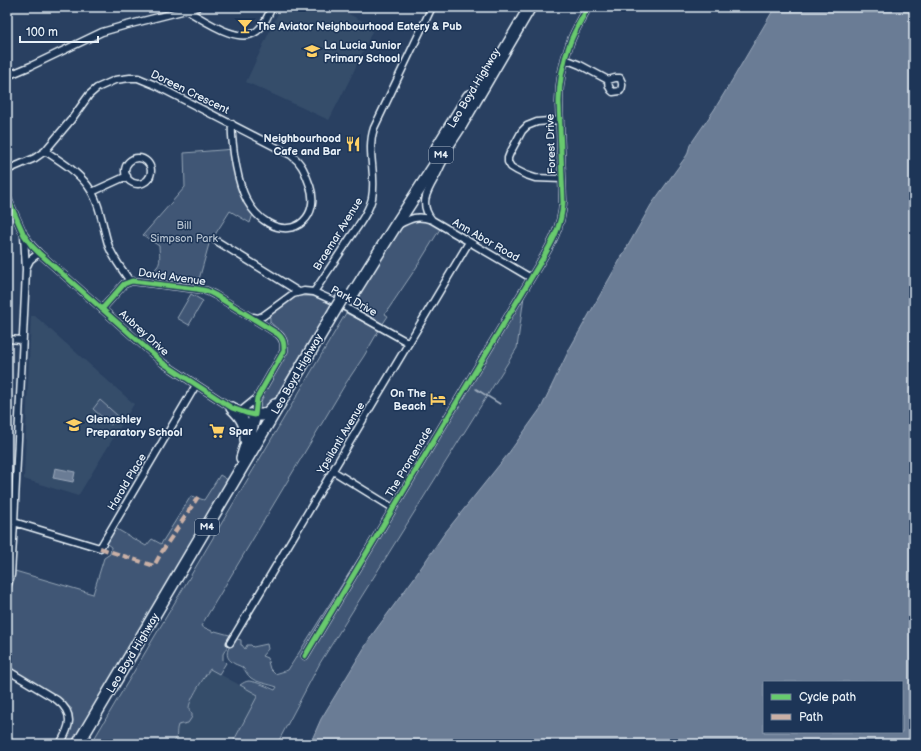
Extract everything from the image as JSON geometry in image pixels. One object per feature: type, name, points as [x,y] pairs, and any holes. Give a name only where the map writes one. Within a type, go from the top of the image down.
[{"type":"highway","name":"Leo Boyd Highway","points":[[346,298],[370,251],[461,110],[522,7]]},
{"type":"highway","name":"Leo Boyd Highway","points":[[78,744],[283,397],[346,298],[394,228],[461,125],[530,7]]},
{"type":"highway","name":"Leo Boyd Highway","points":[[87,744],[338,311]]},
{"type":"highway","points":[[227,493],[243,456],[255,415],[266,414],[283,397]]},
{"type":"highway","points":[[237,409],[245,428],[246,442],[243,456]]},
{"type":"street","points":[[7,76],[102,32],[198,7]]},
{"type":"street","points":[[186,10],[226,31],[242,36],[252,34],[260,29],[272,7]]},
{"type":"street","name":"Braemar Avenue","points":[[314,292],[359,225],[369,205],[373,192],[370,140],[374,128],[432,7]]},
{"type":"street","name":"Forest Drive","points":[[531,278],[560,225],[563,209],[559,102],[560,86],[570,42],[588,7]]},
{"type":"street","points":[[565,59],[608,80]]},
{"type":"street","name":"Doreen Crescent","points":[[7,170],[35,158],[45,151],[71,120],[89,95],[95,90],[107,83],[123,78],[138,78],[155,85],[232,124],[291,155],[302,166],[311,191],[312,208],[310,214],[304,221],[288,227],[275,226],[262,218],[249,205],[241,186],[237,169],[231,136],[232,124]]},
{"type":"street","points":[[560,120],[537,122],[526,126],[510,153],[508,162],[509,165],[516,170],[535,178],[562,179]]},
{"type":"street","points":[[432,220],[425,208],[427,192],[461,125]]},
{"type":"street","name":"David Avenue","points":[[45,151],[75,172],[92,192],[99,209],[110,249],[130,281]]},
{"type":"street","points":[[133,159],[143,159],[150,165],[151,175],[144,183],[134,183],[127,176],[125,171],[126,166],[133,159]]},
{"type":"street","points":[[92,192],[127,176]]},
{"type":"street","points":[[7,197],[24,235],[26,269],[11,575],[7,588]]},
{"type":"street","name":"Ann Abor Road","points":[[394,228],[410,219],[426,218],[432,220],[531,278]]},
{"type":"street","name":"Aubrey Drive","points":[[24,235],[39,253],[159,360],[196,385],[237,409],[255,415]]},
{"type":"street","points":[[215,240],[299,292]]},
{"type":"street","name":"Ypsilanti Avenue","points":[[230,643],[469,242]]},
{"type":"street","points":[[26,269],[30,260],[39,253]]},
{"type":"street","name":"The Promenade","points":[[305,656],[531,278]]},
{"type":"street","name":"David Avenue","points":[[102,309],[124,284],[130,281],[137,281],[197,289],[207,292],[215,295],[252,317]]},
{"type":"street","points":[[252,317],[260,317],[268,313],[289,297],[299,292]]},
{"type":"street","name":"Park Drive","points":[[299,292],[314,292],[334,301],[409,343]]},
{"type":"street","points":[[268,313],[267,322],[270,329]]},
{"type":"street","points":[[252,317],[281,336],[284,342],[284,351],[257,398],[255,415]]},
{"type":"street","points":[[7,340],[22,340]]},
{"type":"street","name":"Harold Place","points":[[14,522],[100,548],[196,385]]},
{"type":"street","points":[[237,409],[257,398]]},
{"type":"street","points":[[333,471],[393,508]]},
{"type":"street","points":[[7,520],[14,522]]},
{"type":"street","points":[[7,670],[57,700],[67,711],[69,718],[67,730],[60,744]]},
{"type":"shaded area","name":"La Lucia Junior Primary School","points":[[281,7],[335,7],[374,27],[329,120],[246,82]]},
{"type":"shaded area","points":[[775,7],[914,7],[914,744],[310,744],[321,719],[372,635],[444,534],[508,454],[541,408],[570,348],[651,205],[687,155],[690,145],[714,110]]},
{"type":"shaded area","name":"Glenashley Preparatory School","points":[[31,316],[35,316],[134,404],[78,496],[24,479]]},
{"type":"shaded area","points":[[55,468],[75,472],[73,482],[53,478]]},
{"type":"shaded area","points":[[210,669],[258,695],[232,744],[173,744],[176,739],[176,729],[178,725],[192,714],[189,711],[189,706]]},
{"type":"green space","name":"Bill Simpson Park","points":[[234,149],[240,182],[253,214],[250,223],[230,211],[209,244],[197,283],[165,282],[148,275],[158,266],[160,257],[159,246],[143,235],[185,187],[184,153]]},
{"type":"green space","points":[[417,220],[427,221],[440,229],[385,314],[388,316],[382,325],[350,307],[355,296],[402,227],[407,223]]},
{"type":"green space","points":[[191,294],[203,301],[189,325],[177,318]]},
{"type":"green space","points":[[298,296],[312,296],[332,304],[276,396],[267,409],[258,412],[266,388],[287,350],[287,341],[284,335],[270,322],[270,317],[288,301]]},
{"type":"green space","points":[[524,296],[517,348],[320,663],[277,744],[232,744],[258,695],[240,685],[249,681],[259,683],[275,690],[277,687],[254,680],[242,667],[231,661],[227,655],[230,645],[235,638],[241,640],[241,645],[245,649],[247,645],[251,645],[253,647],[267,644],[268,649],[262,656],[267,658],[270,669],[275,674],[288,670]]},
{"type":"green space","points":[[346,313],[379,330],[201,626],[214,632],[233,636],[223,654],[223,660],[226,663],[219,674],[210,669],[204,677],[189,705],[189,710],[192,717],[188,723],[178,725],[176,738],[173,744],[91,744]]},
{"type":"green space","points":[[100,400],[118,416],[111,425],[93,409]]},
{"type":"green space","points":[[220,475],[228,480],[75,744],[62,744],[70,728],[70,710],[72,709],[61,700],[7,668],[7,593],[11,587],[15,571],[93,594],[104,558],[110,554],[111,547],[107,544],[115,528],[146,546],[152,539],[161,544],[191,496],[204,500]]},
{"type":"waterway","points":[[476,389],[500,404]]},
{"type":"marked path","points":[[100,548],[154,566],[198,497]]},
{"type":"cycle path","points":[[305,656],[552,242],[560,223],[563,202],[559,102],[562,72],[565,57],[572,38],[588,7]]},
{"type":"cycle path","points":[[7,197],[24,235],[39,253],[163,363],[232,408],[255,415],[257,398],[284,351],[283,342],[278,334],[207,291],[132,281],[124,284],[102,309]]},
{"type":"place","name":"The Aviator Neighbourhood Eatery & Pub","points":[[245,26]]},
{"type":"place","name":"La Lucia Junior Primary School","points":[[312,51]]},
{"type":"place","name":"Neighbourhood Cafe and Bar","points":[[353,144]]},
{"type":"place","name":"On The Beach","points":[[438,399]]},
{"type":"place","name":"Glenashley Preparatory School","points":[[74,425]]},
{"type":"place","name":"Spar","points":[[217,431]]}]
